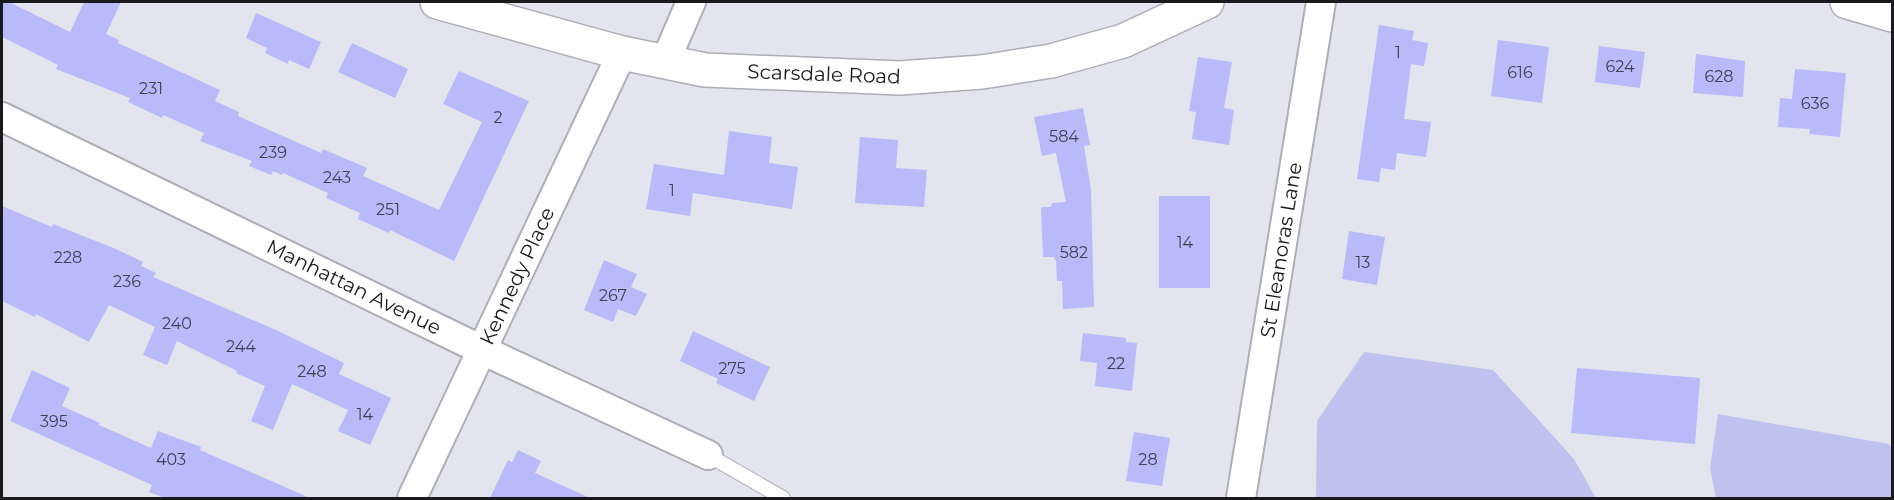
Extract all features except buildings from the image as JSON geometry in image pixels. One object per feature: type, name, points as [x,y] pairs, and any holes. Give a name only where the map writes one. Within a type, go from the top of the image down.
[{"type":"street","name":"Scarsdale Road","points":[[437,2],[622,53],[705,70],[888,78],[982,72],[1050,61],[1123,41],[1207,2]]},
{"type":"street","points":[[665,62],[692,2]]},
{"type":"street","name":"St Eleanoras Lane","points":[[1241,498],[1321,2]]},
{"type":"street","points":[[1847,2],[1893,15]]},
{"type":"street","name":"Kennedy Place","points":[[412,498],[622,53]]},
{"type":"street","name":"Manhattan Avenue","points":[[2,117],[482,350],[708,455]]},
{"type":"lane","points":[[708,455],[783,498]]},
{"type":"shaded area","points":[[1364,352],[1493,370],[1574,459],[1596,498],[1316,498],[1317,421]]},
{"type":"shaded area","points":[[1718,414],[1889,444],[1892,449],[1892,498],[1716,498],[1710,468]]}]
